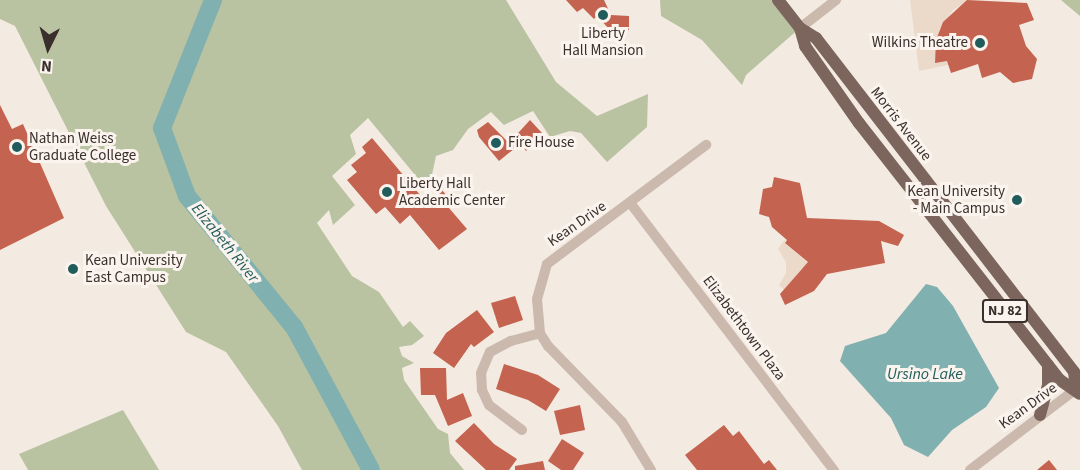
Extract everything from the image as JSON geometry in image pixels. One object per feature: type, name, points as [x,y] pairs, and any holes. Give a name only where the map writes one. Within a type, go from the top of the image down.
[{"type":"main road","name":"Morris Avenue","points":[[778,0],[800,28],[816,38],[1074,372],[1078,392]]},
{"type":"main road","name":"Morris Avenue","points":[[800,28],[805,46],[859,123],[1060,380],[1078,392]]},
{"type":"main road","points":[[1040,415],[1048,385],[1048,364]]},
{"type":"street","points":[[800,28],[836,0]]},
{"type":"street","name":"Kean Drive","points":[[540,333],[537,299],[547,264],[570,244],[631,204],[706,145]]},
{"type":"street","name":"Elizabethtown Plaza","points":[[631,204],[834,470]]},
{"type":"street","points":[[522,430],[489,405],[482,390],[481,373],[490,352],[511,341],[540,333],[562,362],[622,422],[651,470]]},
{"type":"street","name":"Kean Drive","points":[[970,470],[1040,415],[1078,392]]},
{"type":"green space","points":[[0,0],[506,0],[556,82],[597,116],[648,94],[647,127],[607,162],[581,133],[570,131],[550,137],[533,111],[504,125],[491,112],[468,129],[453,150],[436,156],[431,179],[420,181],[368,118],[350,135],[356,154],[332,176],[355,205],[333,225],[329,210],[317,223],[352,276],[379,292],[403,327],[410,321],[424,336],[412,345],[399,347],[402,356],[414,363],[402,368],[404,380],[438,429],[448,434],[450,453],[464,470],[302,470],[278,426],[226,352],[186,332],[106,206],[15,26],[0,19]]},
{"type":"green space","points":[[660,0],[777,0],[800,28],[746,75],[742,85],[702,40],[661,16]]},
{"type":"green space","points":[[1061,0],[1080,0],[1080,16],[1068,6]]},
{"type":"green space","points":[[123,410],[159,470],[28,470],[19,454]]},
{"type":"shaded area","points":[[910,0],[970,0],[953,10],[939,30],[935,62],[948,60],[948,65],[919,71]]},
{"type":"shaded area","points":[[785,239],[785,243],[812,266],[802,268],[784,290],[779,285],[786,273],[786,262],[778,249]]},
{"type":"water","name":"Ursino Lake","points":[[926,284],[937,287],[953,306],[999,388],[986,407],[952,430],[928,457],[904,445],[891,418],[840,361],[845,346],[886,333]]},
{"type":"building","name":"Liberty Hall Mansion","points":[[566,0],[604,0],[611,15],[629,16],[629,30],[610,30],[597,16],[594,19],[583,8],[577,12]]},
{"type":"building","name":"Wilkins Theatre","points":[[967,0],[1027,3],[1034,20],[1019,25],[1026,46],[1037,59],[1032,79],[1013,83],[1000,72],[982,78],[978,64],[951,73],[947,61],[935,63],[936,40],[943,22]]},
{"type":"building","name":"Nathan Weiss Graduate College","points":[[0,105],[12,129],[23,124],[64,218],[0,250]]},
{"type":"building","points":[[530,120],[542,133],[526,151],[520,144],[499,161],[479,137],[477,130],[488,122],[509,143]]},
{"type":"building","name":"Liberty Hall Academic Center","points":[[372,138],[426,202],[441,189],[448,197],[443,201],[467,229],[439,250],[410,215],[400,224],[385,207],[376,214],[347,180],[357,172],[351,165],[366,153],[362,147]]},
{"type":"building","points":[[774,177],[800,183],[807,218],[879,221],[904,235],[898,246],[881,241],[885,263],[827,274],[814,291],[785,305],[780,294],[808,262],[785,243],[787,240],[772,227],[769,217],[759,214],[763,189],[772,187]]},
{"type":"building","points":[[515,296],[523,320],[499,328],[491,303]]},
{"type":"building","points":[[477,310],[494,332],[474,347],[471,344],[454,368],[433,353],[446,333]]},
{"type":"building","points":[[504,364],[538,375],[560,389],[546,411],[528,400],[496,389]]},
{"type":"building","points":[[420,368],[446,368],[447,400],[463,393],[472,416],[448,426],[435,395],[421,395]]},
{"type":"building","points":[[580,405],[585,430],[560,435],[554,411]]},
{"type":"building","points":[[474,423],[494,444],[517,459],[509,470],[486,470],[455,441]]},
{"type":"building","points":[[724,425],[733,436],[739,431],[764,464],[769,460],[777,470],[697,470],[685,455]]},
{"type":"building","points":[[562,439],[584,453],[573,470],[561,470],[548,461]]},
{"type":"building","points":[[1049,460],[1057,470],[1037,470]]},
{"type":"building","points":[[543,461],[545,470],[515,470],[515,466]]},
{"type":"waterway","name":"Elizabeth River","points":[[213,0],[162,128],[187,196],[294,327],[371,470]]},
{"type":"place","name":"Liberty Hall Mansion","points":[[603,15]]},
{"type":"place","name":"Wilkins Theatre","points":[[980,43]]},
{"type":"place","name":"Fire House","points":[[496,143]]},
{"type":"place","name":"Nathan Weiss Graduate College","points":[[17,147]]},
{"type":"place","name":"Liberty Hall Academic Center","points":[[387,192]]},
{"type":"place","name":"Kean University - Main Campus","points":[[1017,200]]},
{"type":"place","name":"Kean University East Campus","points":[[73,269]]}]
